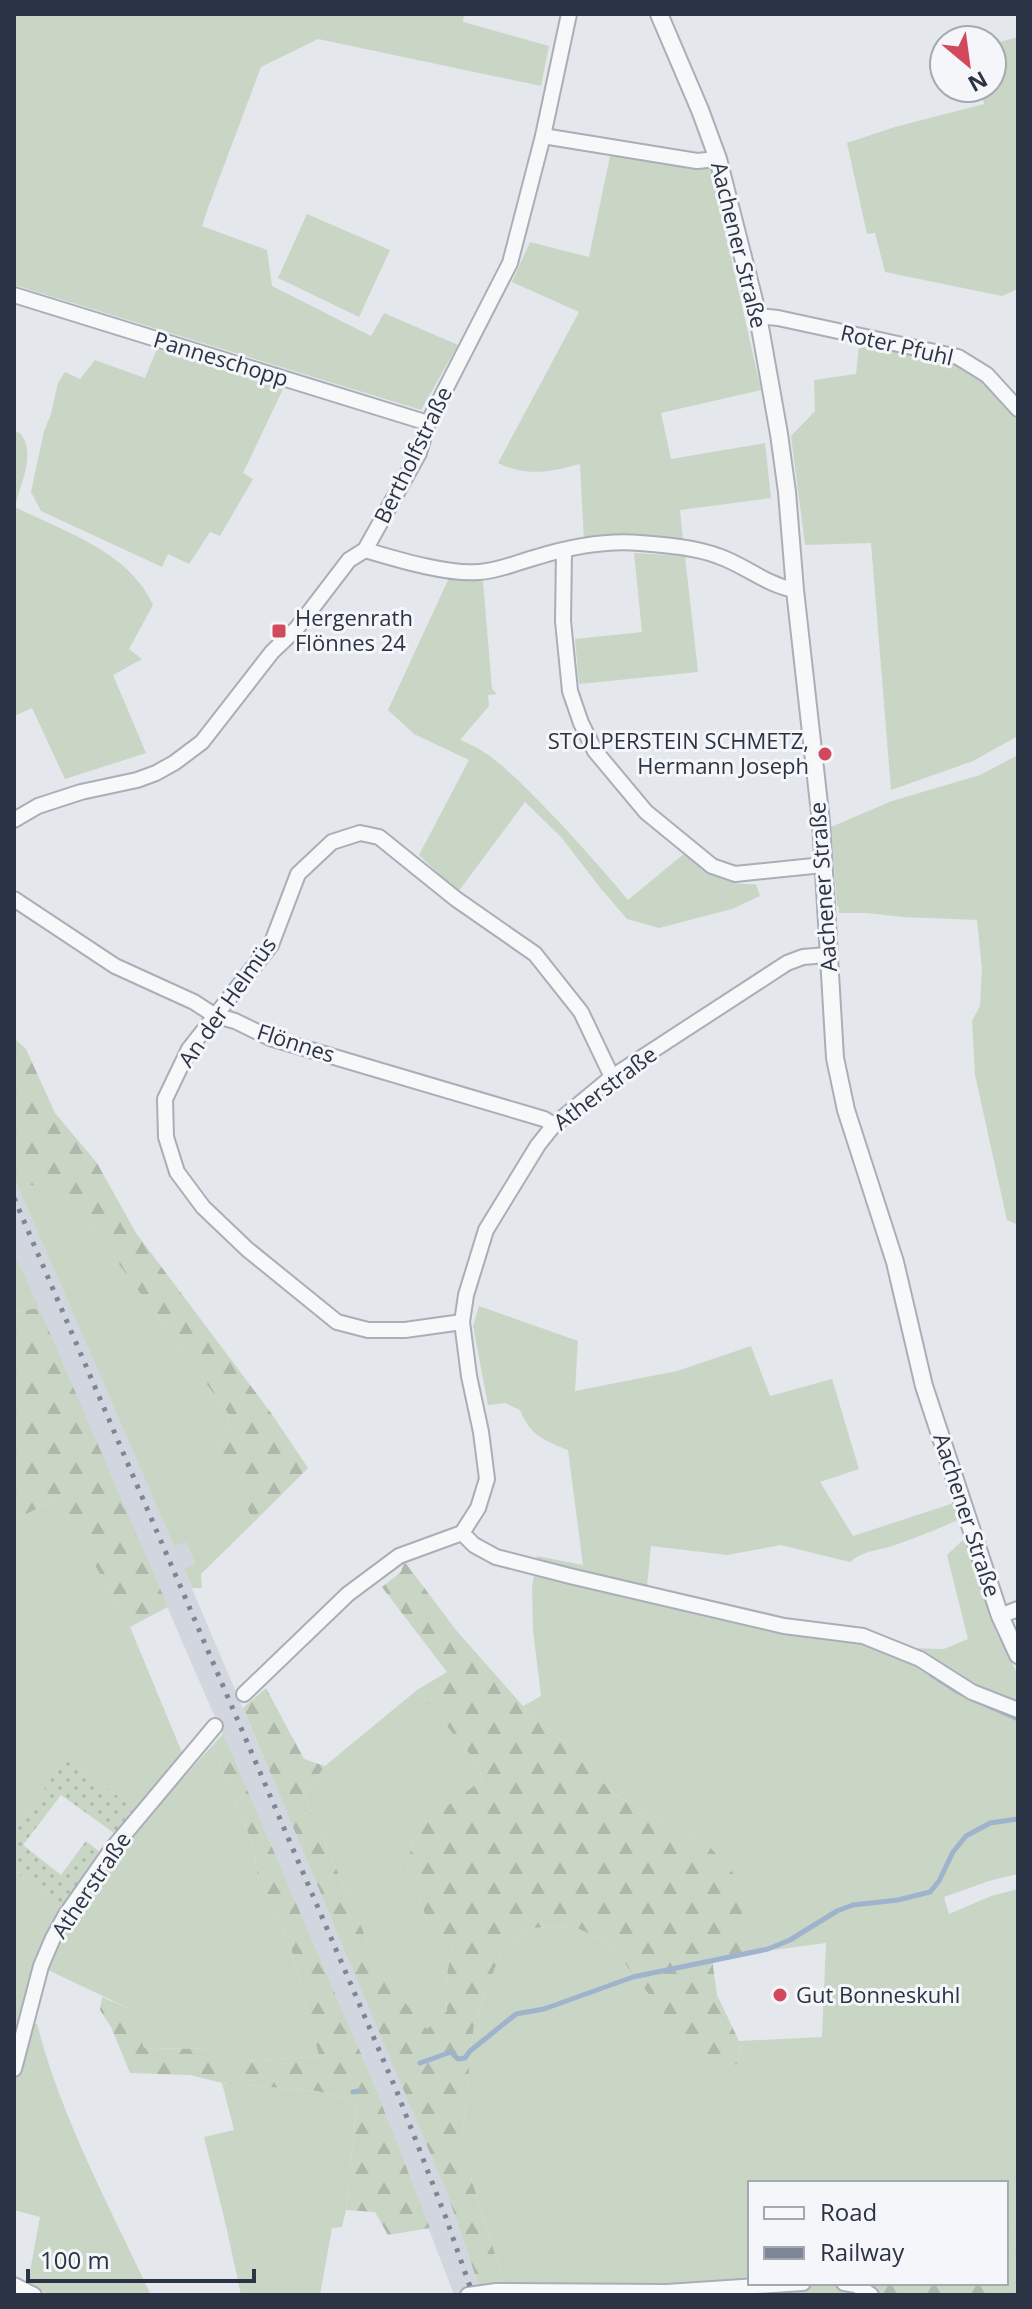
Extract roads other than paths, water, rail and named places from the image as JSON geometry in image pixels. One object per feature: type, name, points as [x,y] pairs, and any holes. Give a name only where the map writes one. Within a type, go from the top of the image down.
[{"type":"street","name":"Bertholfstraße","points":[[14,820],[38,806],[156,773],[202,742],[349,560],[365,550],[419,453],[428,423],[510,263],[543,136],[569,14]]},
{"type":"street","name":"Aachener Straße","points":[[659,14],[718,159],[758,316],[787,492],[821,822],[835,1058],[846,1110],[895,1262],[924,1386],[1000,1616],[1018,1655]]},
{"type":"street","points":[[543,136],[697,161],[718,159]]},
{"type":"street","name":"Panneschopp","points":[[14,295],[428,423]]},
{"type":"street","name":"Roter Pfuhl","points":[[758,316],[958,357],[987,375],[1018,409]]},
{"type":"street","points":[[365,550],[438,568],[476,573],[604,543],[638,543],[701,551],[736,563],[766,581],[795,590]]},
{"type":"street","points":[[564,551],[563,621],[570,691],[595,751],[646,812],[712,866],[735,874],[823,865]]},
{"type":"street","name":"An der Helmüs","points":[[462,1322],[405,1330],[368,1330],[337,1322],[247,1249],[203,1207],[177,1172],[166,1137],[165,1099],[189,1049],[271,945],[298,874],[332,842],[360,833],[379,837],[456,899],[535,954],[581,1012],[612,1077]]},
{"type":"street","name":"Flönnes","points":[[14,899],[115,966],[194,1002],[214,1015],[235,1021],[270,1038],[455,1091],[544,1119],[554,1125]]},
{"type":"street","name":"Atherstraße","points":[[462,1533],[478,1508],[487,1479],[462,1322],[466,1295],[486,1230],[522,1168],[554,1125],[612,1077],[787,963],[803,957],[827,955]]},
{"type":"street","points":[[244,1694],[348,1594],[399,1556],[462,1533],[474,1545],[496,1557],[784,1626],[863,1636],[920,1659],[972,1692],[1018,1710]]},
{"type":"street","points":[[1000,1616],[1018,1609]]},
{"type":"street","name":"Atherstraße","points":[[14,2069],[41,1966],[65,1916],[112,1849],[215,1726]]},
{"type":"street","points":[[14,2285],[34,2295]]},
{"type":"street","points":[[468,2295],[496,2291],[667,2292],[773,2285]]},
{"type":"waterway","points":[[932,1675],[967,1696]]},
{"type":"waterway","points":[[980,1702],[1018,1719]]},
{"type":"waterway","points":[[420,2063],[451,2052],[458,2059],[465,2058],[516,2014],[544,2009],[633,1977],[768,1949],[853,1905],[898,1900],[930,1892],[966,1836],[990,1823],[1018,1819]]},
{"type":"waterway","points":[[353,2092],[358,2091]]},
{"type":"railway","points":[[14,1198],[397,2092],[473,2295]]},
{"type":"place","name":"Hergenrath Flönnes 24","points":[[279,631]]},
{"type":"place","name":"STOLPERSTEIN SCHMETZ, Hermann Joseph","points":[[825,754]]},
{"type":"place","name":"Gut Bonneskuhl","points":[[780,1995]]}]
